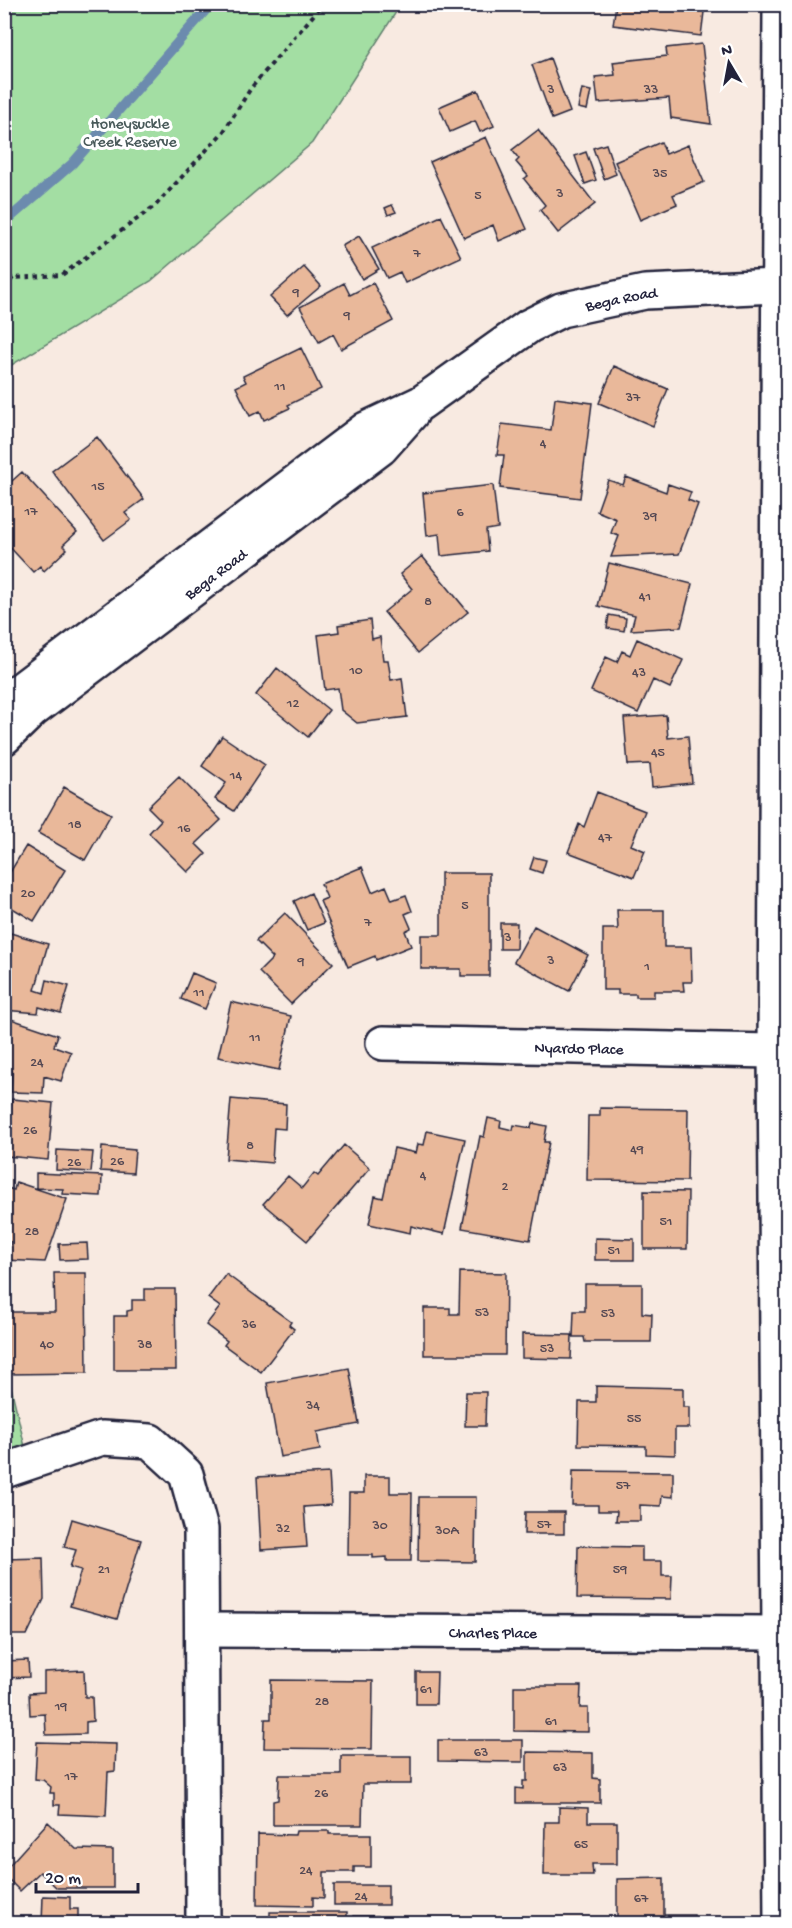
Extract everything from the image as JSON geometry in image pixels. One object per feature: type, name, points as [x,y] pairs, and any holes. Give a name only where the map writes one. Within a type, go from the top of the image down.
[{"type":"street","points":[[780,4],[778,286],[783,459],[779,1032],[781,1633],[784,1720],[781,1923]]},
{"type":"street","name":"Bega Road","points":[[4,702],[366,429],[421,403],[529,326],[561,310],[645,292],[778,286]]},
{"type":"street","name":"Bega Road","points":[[4,738],[33,710],[381,448],[421,403]]},
{"type":"street","name":"Nyardo Place","points":[[383,1043],[779,1032]]},
{"type":"street","points":[[4,1471],[102,1438],[150,1441],[186,1474],[201,1529],[202,1923]]},
{"type":"street","name":"Charles Place","points":[[203,1630],[781,1633]]},
{"type":"path","points":[[4,288],[14,279],[62,275],[156,205],[224,131],[251,88],[323,4]]},
{"type":"green space","name":"Honeysuckle Creek Reserve","points":[[5,4],[405,5],[396,12],[312,143],[151,281],[5,369]]},
{"type":"green space","points":[[4,1357],[29,1464],[4,1471]]},
{"type":"building","points":[[616,4],[705,4],[701,36],[613,25]]},
{"type":"building","points":[[702,44],[711,124],[671,118],[669,98],[598,103],[595,77],[615,75],[613,62],[667,56],[666,48]]},
{"type":"building","points":[[550,58],[570,112],[552,119],[532,65]]},
{"type":"building","points":[[582,89],[591,91],[587,110],[578,108]]},
{"type":"building","points":[[478,90],[494,126],[480,132],[475,121],[450,132],[439,107]]},
{"type":"building","points":[[538,130],[595,204],[558,233],[540,210],[545,205],[524,179],[528,176],[516,162],[519,159],[512,150]]},
{"type":"building","points":[[486,137],[527,229],[499,241],[493,225],[464,238],[430,162]]},
{"type":"building","points":[[661,142],[666,154],[688,145],[704,182],[673,195],[677,204],[640,220],[615,162]]},
{"type":"building","points":[[606,144],[616,174],[604,179],[593,148]]},
{"type":"building","points":[[586,152],[596,180],[585,184],[575,156]]},
{"type":"building","points":[[392,205],[396,212],[388,215],[385,208]]},
{"type":"building","points":[[441,216],[461,257],[405,283],[400,272],[387,278],[372,248]]},
{"type":"building","points":[[359,236],[379,269],[362,279],[342,246]]},
{"type":"building","points":[[304,267],[321,286],[287,315],[270,297]]},
{"type":"building","points":[[344,283],[350,295],[373,283],[393,321],[341,349],[333,334],[319,342],[300,307]]},
{"type":"building","points":[[301,348],[321,389],[288,405],[290,408],[264,420],[260,411],[250,416],[236,387],[246,382],[243,376]]},
{"type":"building","points":[[614,366],[668,389],[653,426],[599,403]]},
{"type":"building","points":[[555,398],[592,403],[580,498],[500,488],[504,455],[497,455],[502,424],[551,430]]},
{"type":"building","points":[[97,437],[144,499],[125,513],[131,520],[104,540],[52,471]]},
{"type":"building","points":[[22,472],[77,532],[63,545],[67,549],[44,571],[40,566],[33,572],[4,541],[4,488]]},
{"type":"building","points":[[626,477],[666,492],[668,484],[691,492],[688,500],[698,504],[679,554],[611,557],[619,536],[611,533],[616,519],[597,511],[608,480],[623,485]]},
{"type":"building","points":[[493,485],[498,528],[486,530],[488,551],[441,556],[439,534],[427,536],[423,493]]},
{"type":"building","points":[[422,556],[468,612],[418,653],[384,612],[412,589],[400,574]]},
{"type":"building","points":[[609,563],[692,584],[681,627],[631,630],[635,615],[598,606]]},
{"type":"building","points":[[609,615],[626,618],[624,631],[607,628]]},
{"type":"building","points":[[370,620],[372,639],[380,637],[383,660],[388,660],[391,680],[402,678],[407,717],[357,723],[341,710],[338,688],[325,690],[318,635],[339,632],[338,625]]},
{"type":"building","points":[[637,639],[683,660],[670,688],[653,680],[638,713],[591,691],[606,657],[617,662],[622,651],[630,655]]},
{"type":"building","points":[[277,668],[329,710],[308,737],[256,695]]},
{"type":"building","points":[[666,715],[668,738],[688,736],[692,783],[652,787],[650,764],[628,765],[624,718]]},
{"type":"building","points":[[222,736],[265,765],[234,811],[215,799],[226,783],[202,766]]},
{"type":"building","points":[[179,777],[221,820],[196,844],[206,854],[188,872],[149,833],[161,820],[148,807]]},
{"type":"building","points":[[64,787],[111,814],[85,860],[38,833]]},
{"type":"building","points":[[597,792],[645,811],[631,845],[645,851],[634,877],[568,852],[579,824],[584,827]]},
{"type":"building","points":[[26,846],[65,870],[34,921],[4,903],[4,882]]},
{"type":"building","points":[[534,857],[546,860],[542,873],[530,869]]},
{"type":"building","points":[[362,867],[372,892],[386,886],[392,900],[406,895],[412,911],[405,914],[411,928],[405,931],[411,946],[376,960],[375,956],[348,967],[320,901],[327,898],[321,884]]},
{"type":"building","points":[[441,873],[489,873],[489,976],[461,976],[461,969],[421,969],[421,935],[441,935]]},
{"type":"building","points":[[311,893],[324,923],[307,930],[294,901]]},
{"type":"building","points":[[617,910],[664,910],[664,947],[691,947],[692,982],[683,982],[684,991],[654,991],[654,997],[636,997],[636,994],[618,994],[618,990],[603,990],[603,929],[618,929]]},
{"type":"building","points":[[285,913],[333,963],[291,1004],[259,972],[273,958],[256,941]]},
{"type":"building","points":[[500,923],[517,923],[516,949],[500,949]]},
{"type":"building","points":[[534,926],[588,955],[569,991],[514,962]]},
{"type":"building","points":[[7,932],[48,944],[35,990],[44,993],[47,980],[69,986],[61,1013],[39,1007],[38,1013],[4,1010]]},
{"type":"building","points":[[192,973],[216,983],[205,1009],[181,999]]},
{"type":"building","points":[[231,1002],[291,1016],[279,1070],[218,1057]]},
{"type":"building","points":[[11,1019],[58,1035],[54,1046],[71,1052],[61,1081],[44,1076],[43,1093],[11,1092],[12,1070],[4,1068],[8,1056],[4,1055],[4,1039]]},
{"type":"building","points":[[12,1099],[53,1103],[48,1160],[6,1156]]},
{"type":"building","points":[[231,1099],[286,1104],[285,1129],[274,1128],[272,1163],[226,1159]]},
{"type":"building","points":[[600,1108],[688,1109],[687,1181],[587,1180],[588,1116],[600,1116]]},
{"type":"building","points":[[488,1118],[501,1121],[500,1127],[513,1130],[514,1125],[531,1128],[532,1123],[547,1126],[544,1142],[549,1142],[530,1240],[462,1228],[480,1136],[484,1137]]},
{"type":"building","points":[[427,1131],[465,1139],[444,1234],[411,1226],[410,1233],[369,1224],[375,1196],[383,1198],[394,1148],[416,1153],[418,1144],[424,1145]]},
{"type":"building","points":[[344,1145],[370,1168],[307,1241],[263,1204],[288,1176],[302,1188],[314,1173],[318,1176]]},
{"type":"building","points":[[102,1147],[135,1150],[133,1173],[100,1171]]},
{"type":"building","points":[[57,1150],[93,1152],[91,1172],[56,1170]]},
{"type":"building","points":[[36,1173],[102,1176],[101,1196],[62,1194],[63,1189],[36,1188]]},
{"type":"building","points":[[16,1182],[67,1199],[45,1262],[5,1260],[11,1242],[4,1240],[10,1221],[4,1219],[4,1196],[7,1188],[14,1190]]},
{"type":"building","points":[[644,1191],[688,1192],[687,1249],[644,1249]]},
{"type":"building","points":[[595,1238],[634,1239],[634,1260],[595,1260]]},
{"type":"building","points":[[87,1243],[88,1259],[60,1260],[59,1244]]},
{"type":"building","points":[[460,1272],[506,1273],[505,1355],[424,1355],[424,1308],[450,1308],[450,1314],[459,1314]]},
{"type":"building","points":[[54,1273],[86,1273],[87,1373],[8,1374],[8,1312],[55,1312]]},
{"type":"building","points":[[226,1274],[291,1322],[289,1325],[294,1329],[261,1372],[224,1345],[227,1341],[206,1325],[220,1307],[208,1298]]},
{"type":"building","points":[[585,1284],[642,1284],[642,1313],[652,1314],[651,1342],[585,1342],[584,1337],[573,1337],[574,1311],[585,1311]]},
{"type":"building","points":[[145,1289],[175,1289],[176,1370],[114,1370],[114,1316],[127,1316],[127,1311],[132,1310],[132,1300],[145,1300]]},
{"type":"building","points":[[522,1334],[572,1335],[571,1359],[522,1358]]},
{"type":"building","points":[[349,1368],[359,1424],[317,1432],[320,1450],[280,1457],[267,1383]]},
{"type":"building","points":[[596,1386],[683,1388],[683,1407],[689,1407],[689,1428],[675,1428],[675,1455],[646,1454],[646,1446],[578,1445],[579,1402],[596,1402]]},
{"type":"building","points":[[466,1392],[486,1392],[485,1426],[465,1426]]},
{"type":"building","points":[[573,1471],[673,1472],[673,1497],[662,1496],[661,1506],[640,1505],[640,1521],[616,1521],[617,1511],[598,1511],[598,1505],[572,1505]]},
{"type":"building","points":[[329,1473],[331,1505],[304,1507],[307,1547],[261,1550],[257,1477]]},
{"type":"building","points":[[364,1476],[390,1476],[390,1493],[412,1493],[411,1561],[387,1561],[387,1557],[373,1558],[373,1555],[348,1555],[349,1493],[364,1493]]},
{"type":"building","points":[[419,1497],[476,1497],[475,1562],[418,1561]]},
{"type":"building","points":[[525,1512],[564,1512],[564,1534],[524,1534]]},
{"type":"building","points":[[72,1519],[141,1540],[117,1619],[70,1606],[81,1570],[70,1567],[76,1550],[64,1547]]},
{"type":"building","points":[[578,1546],[642,1547],[642,1561],[662,1561],[662,1576],[672,1576],[671,1599],[577,1598]]},
{"type":"building","points":[[43,1558],[44,1599],[27,1635],[4,1635],[4,1559]]},
{"type":"building","points":[[28,1660],[29,1677],[4,1678],[4,1661]]},
{"type":"building","points":[[84,1670],[85,1697],[92,1697],[93,1721],[86,1722],[86,1734],[46,1735],[45,1714],[30,1715],[29,1693],[44,1692],[44,1672]]},
{"type":"building","points":[[416,1672],[437,1672],[436,1704],[416,1704]]},
{"type":"building","points":[[271,1680],[373,1681],[372,1749],[264,1748],[265,1719],[271,1719]]},
{"type":"building","points":[[514,1686],[581,1686],[580,1708],[588,1708],[588,1732],[514,1731]]},
{"type":"building","points":[[438,1740],[523,1740],[523,1762],[438,1761]]},
{"type":"building","points":[[37,1742],[116,1744],[115,1771],[108,1772],[106,1816],[59,1814],[60,1805],[54,1805],[54,1793],[50,1793],[51,1787],[43,1780],[35,1779]]},
{"type":"building","points":[[527,1752],[593,1753],[593,1778],[600,1779],[600,1803],[516,1803],[516,1788],[523,1789],[523,1781],[527,1781]]},
{"type":"building","points":[[341,1756],[411,1756],[411,1784],[363,1784],[362,1825],[273,1825],[273,1801],[278,1800],[279,1775],[341,1775]]},
{"type":"building","points":[[559,1807],[588,1808],[588,1822],[617,1822],[617,1864],[592,1864],[593,1875],[544,1875],[545,1822],[559,1822]]},
{"type":"building","points":[[48,1822],[76,1849],[113,1850],[113,1888],[57,1888],[40,1872],[20,1891],[4,1875],[4,1871]]},
{"type":"building","points":[[296,1831],[371,1834],[371,1867],[354,1867],[354,1872],[324,1872],[324,1898],[313,1897],[313,1906],[257,1905],[258,1834],[295,1835]]},
{"type":"building","points":[[664,1878],[664,1915],[694,1915],[694,1924],[617,1924],[617,1879]]},
{"type":"building","points":[[334,1885],[388,1885],[388,1905],[334,1905]]},
{"type":"building","points":[[43,1896],[70,1897],[70,1909],[78,1909],[78,1918],[100,1918],[100,1924],[42,1924]]},
{"type":"building","points":[[270,1912],[347,1912],[347,1924],[270,1924]]},
{"type":"building","points":[[354,1916],[378,1916],[378,1924],[354,1924]]},
{"type":"waterway","points":[[4,223],[72,164],[211,4]]}]
